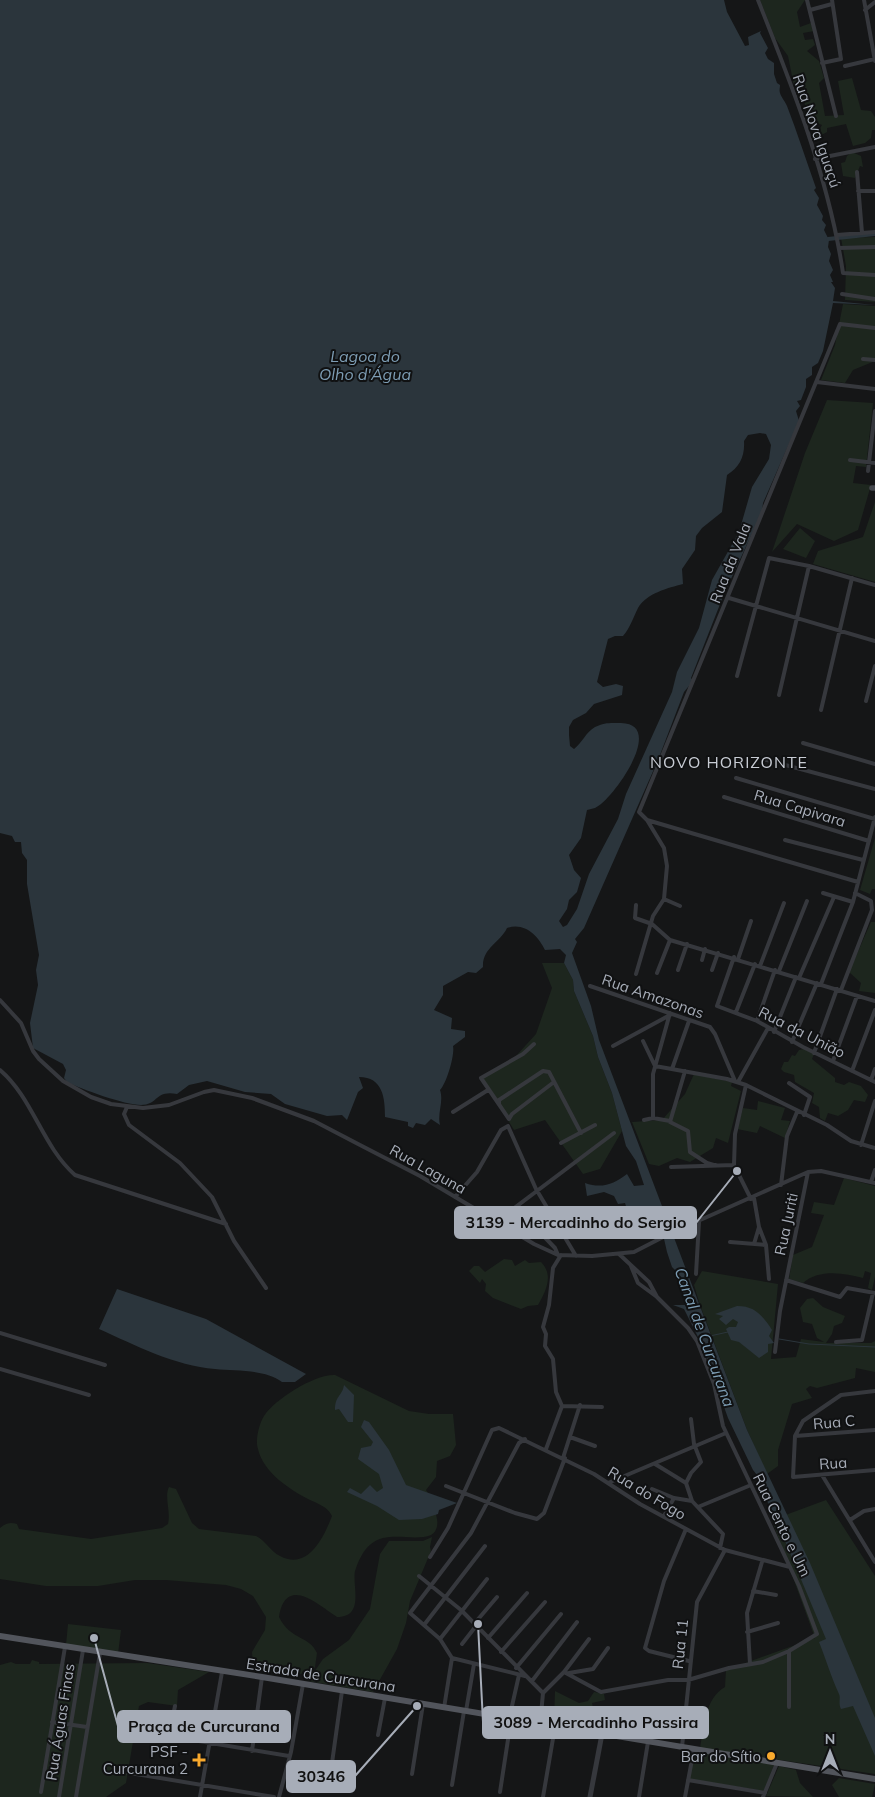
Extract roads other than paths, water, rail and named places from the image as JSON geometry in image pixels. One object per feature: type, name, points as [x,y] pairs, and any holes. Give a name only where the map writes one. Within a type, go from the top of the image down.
[{"type":"main road","name":"Estrada de Curcurana","points":[[0,1636],[262,1677],[540,1725],[874,1779]]},
{"type":"street","name":"Rua Nova Iguaçú","points":[[758,0],[815,159],[837,235],[843,273],[875,275]]},
{"type":"street","points":[[807,0],[836,116]]},
{"type":"street","points":[[845,66],[875,60],[864,0]]},
{"type":"street","points":[[810,10],[832,2],[840,56],[839,60],[822,63]]},
{"type":"street","points":[[865,10],[875,2]]},
{"type":"street","points":[[815,159],[875,147]]},
{"type":"street","points":[[857,172],[862,233]]},
{"type":"street","points":[[858,191],[875,192]]},
{"type":"street","points":[[837,235],[875,232]]},
{"type":"street","points":[[839,248],[875,247]]},
{"type":"street","points":[[842,294],[875,299]]},
{"type":"street","name":"Rua da Vala","points":[[647,820],[641,816],[639,810],[840,324],[875,328]]},
{"type":"street","points":[[863,359],[875,360]]},
{"type":"street","points":[[817,382],[875,389]]},
{"type":"street","points":[[868,471],[875,411]]},
{"type":"street","points":[[850,460],[875,463]]},
{"type":"street","points":[[737,676],[758,606],[767,562],[773,557],[875,585]]},
{"type":"street","points":[[779,695],[809,566]]},
{"type":"street","points":[[821,710],[852,578]]},
{"type":"street","points":[[728,598],[875,641]]},
{"type":"street","points":[[866,701],[875,666]]},
{"type":"street","points":[[803,743],[875,764]]},
{"type":"street","points":[[763,759],[875,789]]},
{"type":"street","points":[[736,778],[875,818],[853,902],[819,984],[792,1042]]},
{"type":"street","name":"Rua Capivara","points":[[724,797],[869,841]]},
{"type":"street","points":[[647,820],[858,882]]},
{"type":"street","points":[[636,974],[655,912],[664,900],[667,866],[666,851],[647,820]]},
{"type":"street","points":[[785,840],[863,860]]},
{"type":"street","points":[[822,893],[853,902]]},
{"type":"street","points":[[814,1053],[869,919],[871,901],[855,893]]},
{"type":"street","points":[[774,1032],[834,897]]},
{"type":"street","points":[[664,900],[680,906]]},
{"type":"street","points":[[757,1021],[807,901]]},
{"type":"street","points":[[736,1012],[784,903]]},
{"type":"street","points":[[636,905],[635,918],[652,924],[670,940],[736,958],[875,1001]]},
{"type":"street","points":[[869,919],[875,920]]},
{"type":"street","points":[[736,958],[751,921]]},
{"type":"street","points":[[657,973],[670,940]]},
{"type":"street","points":[[678,970],[687,944]]},
{"type":"street","points":[[702,960],[705,949]]},
{"type":"street","points":[[712,970],[718,953]]},
{"type":"street","name":"Rua da União","points":[[736,958],[717,1006],[757,1021],[792,1042],[873,1081]]},
{"type":"street","name":"Rua Amazonas","points":[[590,986],[713,1030],[736,1082]]},
{"type":"street","points":[[833,1061],[857,996]]},
{"type":"street","name":"Rua Laguna","points":[[0,1000],[24,1028],[36,1055],[63,1082],[91,1097],[127,1107],[157,1108],[214,1090],[239,1094],[314,1121],[455,1196],[534,1244],[559,1255],[576,1256],[634,1252],[663,1237],[808,1172],[821,1170],[873,1182]]},
{"type":"street","points":[[852,1071],[875,1010]]},
{"type":"street","points":[[614,1046],[670,1014]]},
{"type":"street","points":[[654,1118],[651,1088],[655,1066],[670,1014]]},
{"type":"street","points":[[672,1069],[689,1021]]},
{"type":"street","points":[[736,1082],[768,1028]]},
{"type":"street","points":[[643,1041],[655,1066]]},
{"type":"street","points":[[509,1119],[481,1078],[523,1054],[534,1044]]},
{"type":"street","points":[[655,1066],[746,1085],[797,1112],[827,1125],[851,1141],[875,1148]]},
{"type":"street","points":[[0,1070],[20,1091],[60,1162],[75,1175],[226,1224]]},
{"type":"street","points":[[873,1081],[875,1070]]},
{"type":"street","points":[[499,1104],[499,1100],[544,1071],[549,1072],[581,1133]]},
{"type":"street","points":[[670,1121],[685,1071]]},
{"type":"street","points":[[554,1082],[512,1114],[508,1126],[536,1189],[576,1256]]},
{"type":"street","points":[[789,1083],[810,1097],[804,1115]]},
{"type":"street","points":[[746,1085],[735,1134],[734,1165],[752,1198],[759,1227],[766,1245],[769,1279]]},
{"type":"street","points":[[453,1112],[488,1090]]},
{"type":"street","points":[[861,1145],[875,1101]]},
{"type":"street","points":[[127,1107],[124,1114],[129,1125],[142,1137],[180,1163],[212,1197],[234,1241],[266,1288]]},
{"type":"street","points":[[781,1185],[787,1136],[797,1112]]},
{"type":"street","points":[[644,1120],[654,1118],[670,1121],[672,1124],[688,1131],[690,1152],[707,1163],[718,1166]]},
{"type":"street","points":[[561,1143],[595,1125]]},
{"type":"street","points":[[455,1196],[477,1172],[504,1127],[508,1126]]},
{"type":"street","points":[[497,1221],[536,1189],[614,1133]]},
{"type":"street","points":[[671,1167],[734,1165]]},
{"type":"street","points":[[873,1182],[875,1170]]},
{"type":"street","name":"Rua Juriti","points":[[775,1352],[786,1280],[808,1172]]},
{"type":"street","points":[[696,1274],[699,1222]]},
{"type":"street","points":[[533,1225],[555,1248],[559,1255],[552,1272],[549,1306],[543,1327],[546,1334],[545,1346],[553,1359],[556,1392],[562,1406],[546,1449]]},
{"type":"street","points":[[754,1244],[759,1227]]},
{"type":"street","points":[[730,1242],[766,1245]]},
{"type":"street","points":[[618,1254],[649,1282],[657,1297]]},
{"type":"street","points":[[630,1264],[638,1283],[657,1297]]},
{"type":"street","points":[[786,1280],[840,1297],[844,1295],[847,1288],[874,1293],[862,1340],[836,1342]]},
{"type":"street","name":"Rua Cento e Um","points":[[657,1297],[688,1328],[697,1341],[714,1384],[723,1426],[790,1567],[816,1635],[789,1651]]},
{"type":"street","points":[[0,1333],[105,1365]]},
{"type":"street","points":[[0,1369],[89,1395]]},
{"type":"street","points":[[796,1436],[803,1421],[836,1397],[875,1391]]},
{"type":"street","points":[[562,1406],[602,1407]]},
{"type":"street","points":[[446,1486],[526,1517],[539,1518],[544,1513],[580,1406]]},
{"type":"street","points":[[686,1483],[691,1473],[701,1462],[695,1448],[691,1419]]},
{"type":"street","name":"Rua do Fogo","points":[[464,1493],[492,1430],[496,1428],[525,1439],[564,1458],[724,1550],[762,1562],[790,1567]]},
{"type":"street","name":"Rua C","points":[[796,1436],[875,1430]]},
{"type":"street","points":[[608,1483],[695,1448],[726,1433]]},
{"type":"street","name":"Rua","points":[[796,1436],[793,1477],[875,1470]]},
{"type":"street","points":[[570,1437],[596,1446]]},
{"type":"street","points":[[444,1708],[452,1658],[440,1639],[410,1613],[465,1542],[488,1503],[519,1443],[525,1439]]},
{"type":"street","points":[[655,1464],[686,1483],[692,1501],[723,1534],[720,1548]]},
{"type":"street","points":[[822,1475],[874,1559]]},
{"type":"street","points":[[698,1507],[751,1485]]},
{"type":"street","points":[[652,1489],[674,1498],[692,1501]]},
{"type":"street","points":[[430,1557],[448,1528],[464,1493]]},
{"type":"street","points":[[664,1516],[674,1498]]},
{"type":"street","points":[[850,1520],[864,1511],[875,1509]]},
{"type":"street","points":[[686,1529],[664,1581],[645,1648],[689,1661]]},
{"type":"street","points":[[424,1625],[484,1546]]},
{"type":"street","name":"Rua 11","points":[[682,1747],[689,1661],[697,1602],[724,1550]]},
{"type":"street","points":[[750,1664],[747,1613],[762,1562]]},
{"type":"street","points":[[420,1576],[461,1610],[525,1676]]},
{"type":"street","points":[[440,1639],[487,1578]]},
{"type":"street","points":[[753,1591],[776,1595]]},
{"type":"street","points":[[488,1638],[527,1593]]},
{"type":"street","points":[[462,1644],[497,1597]]},
{"type":"street","points":[[501,1652],[545,1602]]},
{"type":"street","points":[[516,1668],[561,1614]]},
{"type":"street","points":[[532,1680],[578,1622]]},
{"type":"street","points":[[747,1632],[778,1623]]},
{"type":"street","points":[[540,1725],[543,1693],[567,1672],[589,1639]]},
{"type":"street","points":[[41,1792],[65,1647]]},
{"type":"street","points":[[567,1672],[593,1669],[608,1648]]},
{"type":"street","name":"Rua Águas Finas","points":[[59,1797],[83,1650]]},
{"type":"street","points":[[567,1672],[601,1692],[668,1680],[688,1680],[773,1659],[789,1651],[790,1707]]},
{"type":"street","points":[[76,1797],[100,1653]]},
{"type":"street","points":[[452,1658],[525,1676],[532,1680],[543,1693]]},
{"type":"street","points":[[452,1785],[474,1664]]},
{"type":"street","points":[[200,1797],[222,1672]]},
{"type":"street","points":[[500,1792],[510,1719],[519,1674]]},
{"type":"street","points":[[252,1751],[262,1677]]},
{"type":"street","points":[[279,1797],[303,1684]]},
{"type":"street","points":[[332,1763],[342,1691]]},
{"type":"street","points":[[378,1735],[385,1698]]},
{"type":"street","points":[[412,1774],[423,1704]]},
{"type":"street","points":[[169,1736],[175,1706]]},
{"type":"street","points":[[52,1722],[87,1727]]},
{"type":"street","points":[[543,1797],[555,1727]]},
{"type":"street","points":[[138,1732],[289,1756]]},
{"type":"street","points":[[590,1797],[602,1734]]},
{"type":"street","points":[[639,1797],[648,1742]]},
{"type":"street","points":[[685,1797],[694,1749]]},
{"type":"street","points":[[688,1780],[764,1795],[777,1763]]},
{"type":"street","points":[[124,1772],[274,1797]]},
{"type":"water","name":"Lagoa do Olho d'Água","points":[[0,0],[724,0],[727,12],[745,46],[749,45],[748,37],[761,31],[760,33],[768,48],[765,53],[768,59],[774,63],[774,74],[777,83],[780,85],[781,96],[791,116],[816,188],[814,190],[819,198],[817,205],[823,216],[822,220],[826,225],[824,230],[829,240],[828,247],[831,254],[829,261],[833,270],[830,275],[833,282],[831,282],[835,288],[833,301],[875,305],[833,303],[823,351],[818,363],[812,367],[812,375],[806,379],[806,387],[801,400],[797,401],[800,406],[796,411],[799,421],[763,503],[762,512],[724,594],[691,678],[693,681],[684,692],[658,760],[584,928],[575,939],[577,942],[572,953],[591,1006],[599,1040],[747,1430],[810,1563],[875,1718],[875,1756],[853,1706],[841,1709],[840,1696],[819,1642],[826,1639],[772,1510],[762,1492],[757,1475],[728,1418],[701,1343],[684,1309],[673,1305],[686,1305],[678,1273],[672,1267],[662,1230],[658,1227],[633,1229],[625,1203],[618,1204],[614,1196],[604,1192],[587,1196],[585,1183],[597,1186],[608,1184],[627,1174],[634,1186],[644,1185],[636,1161],[626,1146],[612,1093],[598,1057],[593,1036],[574,991],[573,980],[564,963],[566,955],[560,949],[545,950],[530,931],[520,927],[507,928],[488,950],[483,960],[483,967],[476,973],[468,972],[443,986],[443,995],[434,1010],[452,1018],[451,1029],[465,1031],[465,1037],[453,1046],[450,1068],[440,1090],[440,1125],[431,1119],[425,1125],[416,1123],[413,1128],[408,1126],[408,1122],[385,1117],[383,1096],[378,1085],[367,1078],[359,1077],[363,1088],[358,1092],[347,1120],[342,1115],[327,1116],[285,1104],[271,1094],[245,1092],[207,1081],[189,1085],[177,1094],[164,1094],[147,1104],[141,1105],[114,1100],[67,1082],[64,1078],[66,1070],[63,1064],[33,1048],[30,1023],[38,985],[36,970],[39,955],[27,884],[27,860],[22,853],[21,842],[15,842],[12,836],[0,833]],"holes":[[[766,434],[771,445],[769,459],[752,487],[739,532],[712,580],[699,628],[677,672],[672,692],[626,794],[618,819],[589,874],[577,909],[567,925],[563,927],[559,921],[567,909],[569,900],[577,892],[581,878],[574,870],[569,855],[581,838],[587,810],[595,808],[613,792],[632,763],[639,736],[634,727],[621,723],[599,725],[592,729],[574,749],[570,746],[569,727],[573,720],[586,713],[594,704],[622,695],[623,686],[616,684],[603,687],[597,682],[608,639],[615,636],[623,636],[638,608],[647,598],[658,592],[683,584],[682,569],[695,550],[696,536],[702,528],[722,512],[727,475],[741,461],[744,452],[744,441],[748,435]]]},
{"type":"water","points":[[117,1289],[206,1319],[306,1374],[295,1382],[282,1382],[259,1373],[185,1364],[127,1342],[99,1329]]},
{"type":"water","points":[[737,1306],[743,1306],[758,1312],[772,1330],[769,1336],[774,1343],[768,1344],[768,1352],[759,1358],[739,1342],[731,1340],[726,1329],[736,1327],[738,1322],[733,1319],[726,1325],[719,1319],[723,1316],[715,1314]]},
{"type":"water","points":[[344,1385],[354,1395],[353,1422],[348,1422],[339,1409],[335,1410],[336,1401]]},
{"type":"water","points":[[364,1420],[369,1422],[389,1450],[406,1485],[457,1503],[439,1510],[438,1514],[422,1519],[399,1520],[377,1506],[347,1492],[350,1488],[361,1494],[370,1485],[377,1492],[383,1488],[379,1474],[358,1459],[361,1448],[371,1446],[373,1442],[361,1427]]},
{"type":"waterway","points":[[828,239],[875,234]]},
{"type":"waterway","name":"Canal de Curcurana","points":[[710,1336],[728,1332]]},
{"type":"waterway","points":[[779,1339],[809,1344],[875,1347]]},
{"type":"place","name":"3139 - Mercadinho do Sergio","points":[[737,1171]]},
{"type":"place","name":"3089 - Mercadinho Passira","points":[[478,1624]]},
{"type":"place","name":"Praça de Curcurana","points":[[94,1638]]},
{"type":"place","name":"30346","points":[[417,1706]]},
{"type":"place","name":"Bar do Sítio","points":[[771,1756]]},
{"type":"place","name":"PSF - Curcurana 2","points":[[199,1760]]},
{"type":"district","name":"NOVO HORIZONTE","points":[[729,762]]}]
